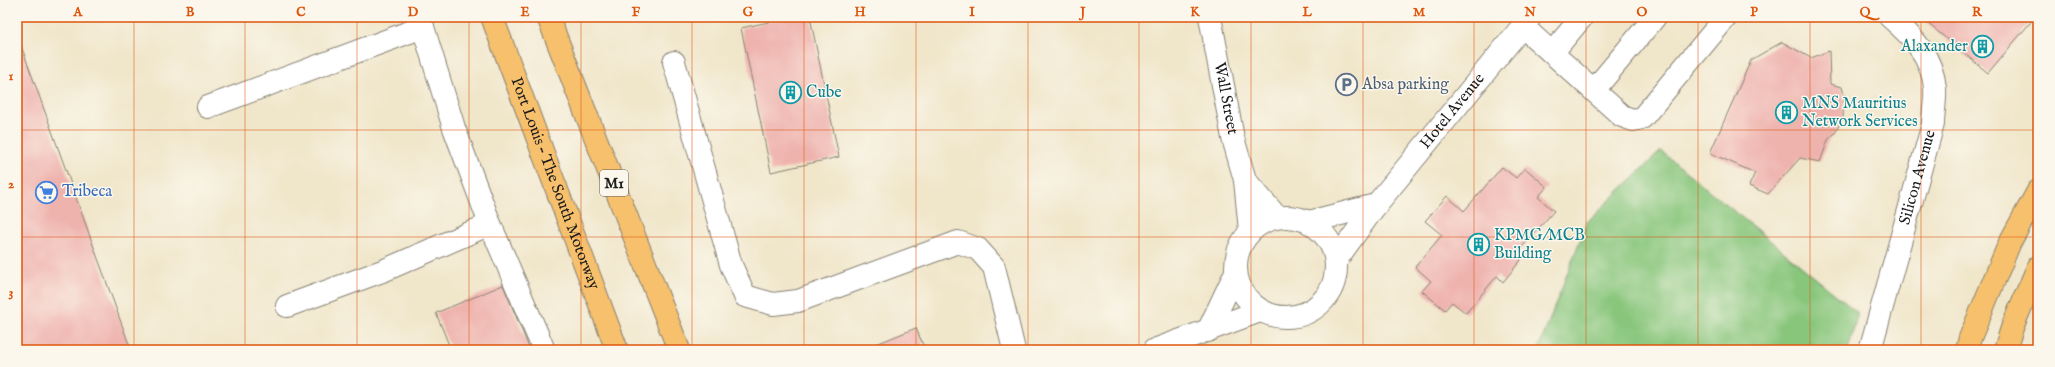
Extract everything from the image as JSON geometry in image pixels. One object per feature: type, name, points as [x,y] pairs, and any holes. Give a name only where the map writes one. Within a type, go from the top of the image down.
[{"type":"main road","name":"Port Louis – The South Motorway","points":[[492,17],[617,350]]},
{"type":"main road","name":"M1","points":[[548,17],[679,350]]},
{"type":"main road","points":[[1967,350],[1970,338],[2010,242],[2038,191]]},
{"type":"main road","points":[[2005,350],[2013,325],[2038,267]]},
{"type":"street","name":"Wall Street","points":[[1210,17],[1233,138],[1244,180],[1250,231]]},
{"type":"street","points":[[1552,53],[1582,17]]},
{"type":"street","points":[[1594,90],[1655,17]]},
{"type":"street","points":[[1526,22],[1552,53],[1622,116],[1633,120],[1642,118],[1726,17]]},
{"type":"street","name":"Silicon Avenue","points":[[1870,350],[1932,124],[1935,88],[1929,60],[1910,34],[1890,17]]},
{"type":"street","points":[[208,107],[420,22],[454,128],[490,224],[544,350]]},
{"type":"street","name":"Hotel Avenue","points":[[1336,260],[1376,205],[1526,22]]},
{"type":"street","points":[[674,62],[731,265],[745,296],[773,304],[798,301],[958,242],[978,249],[994,267],[1014,350]]},
{"type":"street","name":"Wall Street","points":[[1244,180],[1277,217]]},
{"type":"street","points":[[1309,222],[1376,205]]},
{"type":"street","points":[[1208,331],[1235,274],[1236,258],[1241,244],[1250,231],[1262,222],[1277,217],[1294,217],[1309,222],[1322,231],[1331,245],[1336,260],[1335,276],[1330,291],[1316,307],[1307,313],[1291,317],[1275,317],[1260,311],[1248,301],[1240,289],[1235,274]]},
{"type":"street","points":[[286,306],[385,270],[490,224]]},
{"type":"street","points":[[1154,350],[1260,311]]},
{"type":"green space","points":[[1661,151],[1858,313],[1848,350],[1538,350],[1587,222]]},
{"type":"building","name":"Cube","points":[[792,17],[810,17],[839,157],[771,172],[741,28]]},
{"type":"building","name":"Alaxander","points":[[1920,17],[2035,17],[1988,73]]},
{"type":"building","name":"Tribeca","points":[[19,40],[131,350],[17,350],[17,41]]},
{"type":"building","name":"MNS Mauritius Network Services","points":[[1782,42],[1811,58],[1829,51],[1830,84],[1842,87],[1844,95],[1843,118],[1835,133],[1828,140],[1820,162],[1800,158],[1768,194],[1749,186],[1755,173],[1710,153],[1751,60]]},
{"type":"building","name":"KPMG/MCB Building","points":[[1502,167],[1516,178],[1525,168],[1547,187],[1538,197],[1554,211],[1515,255],[1521,260],[1503,282],[1497,276],[1466,313],[1452,302],[1445,310],[1422,291],[1431,281],[1415,267],[1442,235],[1425,221],[1447,196],[1464,211]]},
{"type":"building","points":[[503,285],[530,350],[451,350],[436,313]]},
{"type":"building","points":[[916,328],[925,350],[864,350],[864,349]]},
{"type":"place","name":"Alaxander","points":[[1983,47]]},
{"type":"place","name":"Absa parking","points":[[1346,85]]},
{"type":"place","name":"Cube","points":[[790,93]]},
{"type":"place","name":"MNS Mauritius Network Services","points":[[1786,113]]},
{"type":"place","name":"Tribeca","points":[[46,192]]},
{"type":"place","name":"KPMG/MCB Building","points":[[1479,245]]}]
